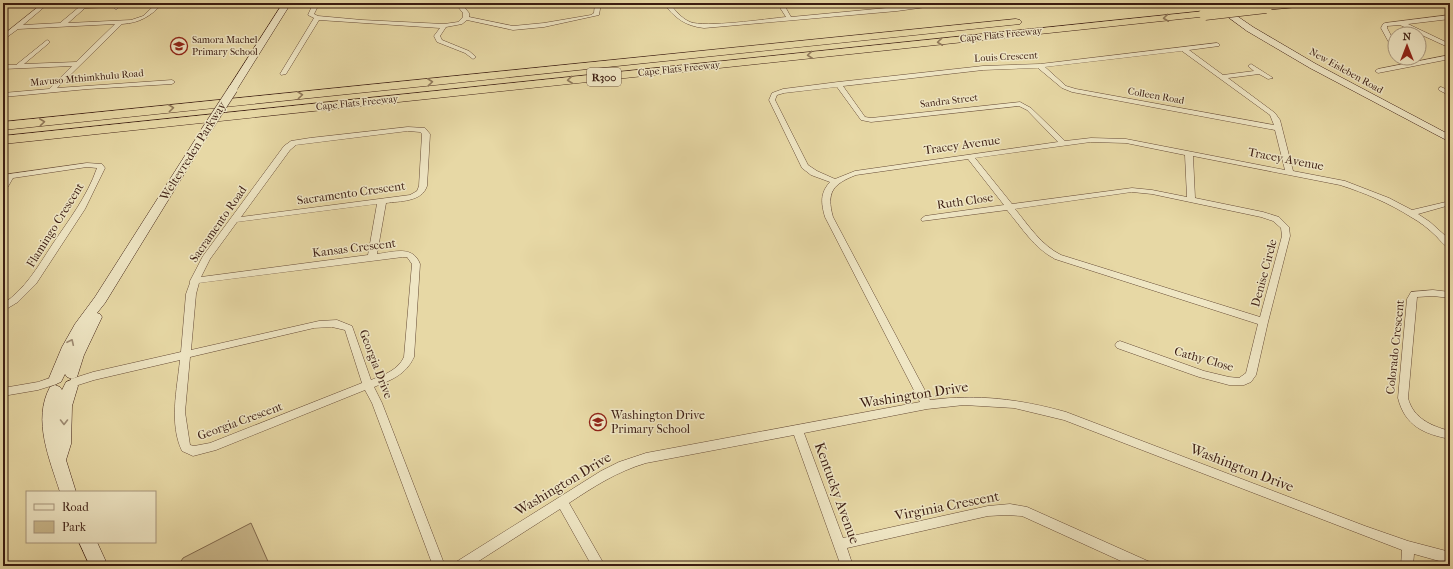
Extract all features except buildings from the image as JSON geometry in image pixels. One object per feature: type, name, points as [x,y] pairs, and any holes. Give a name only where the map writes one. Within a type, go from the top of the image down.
[{"type":"highway","name":"Cape Flats Freeway","points":[[3,140],[1308,3]]},
{"type":"highway","points":[[1127,10],[1191,4]]},
{"type":"highway","name":"Cape Flats Freeway","points":[[3,126],[1024,21]]},
{"type":"street","points":[[3,38],[46,3]]},
{"type":"street","points":[[17,27],[120,23],[141,19],[160,3]]},
{"type":"street","name":"Weltevreden Parkway","points":[[68,491],[53,447],[51,434],[50,385],[74,337],[90,311],[100,300],[286,3]]},
{"type":"street","points":[[314,3],[315,6],[311,15],[317,18],[444,26],[460,23],[466,18]]},
{"type":"street","points":[[458,3],[466,13],[466,18]]},
{"type":"street","points":[[466,18],[513,28],[531,27],[592,16],[597,14],[598,3]]},
{"type":"street","points":[[666,3],[683,22],[698,26],[897,9],[940,3]]},
{"type":"street","points":[[780,3],[789,18]]},
{"type":"street","points":[[892,3],[897,9]]},
{"type":"street","name":"New Eisleben Road","points":[[1213,3],[1250,29],[1345,84],[1450,139]]},
{"type":"street","points":[[62,25],[85,5],[113,5],[117,6],[116,8]]},
{"type":"street","points":[[283,74],[317,18]]},
{"type":"street","name":"New Eisleben Road","points":[[1235,18],[1354,82],[1450,131]]},
{"type":"street","points":[[1387,34],[1384,28],[1385,25],[1448,19]]},
{"type":"street","points":[[50,90],[120,23]]},
{"type":"street","points":[[1401,23],[1450,46]]},
{"type":"street","points":[[444,26],[437,36],[439,41],[467,52],[473,57]]},
{"type":"street","points":[[17,67],[47,42]]},
{"type":"street","name":"Louis Crescent","points":[[834,181],[814,173],[806,166],[774,104],[772,96],[777,92],[983,68],[1040,66],[1217,45]]},
{"type":"street","points":[[1183,49],[1273,114],[1276,120],[1289,172]]},
{"type":"street","points":[[1427,61],[1450,57]]},
{"type":"street","points":[[3,67],[77,64]]},
{"type":"street","name":"Colleen Road","points":[[1040,66],[1064,87],[1074,91],[1278,128]]},
{"type":"street","points":[[1252,66],[1270,78]]},
{"type":"street","points":[[1378,71],[1404,66]]},
{"type":"street","points":[[1222,77],[1260,72]]},
{"type":"street","name":"Mavuso Mthimkhulu Road","points":[[3,95],[50,90],[172,82]]},
{"type":"street","name":"Sandra Street","points":[[838,84],[859,115],[864,119],[871,120],[1020,104],[1030,108],[1064,144]]},
{"type":"street","points":[[1441,89],[1450,94]]},
{"type":"street","name":"Sacramento Crescent","points":[[235,220],[412,197],[422,188],[427,137],[425,132],[422,130],[408,129],[294,143]]},
{"type":"street","name":"Tracey Avenue","points":[[834,181],[864,170],[1113,139],[1342,183],[1374,195],[1411,213],[1430,226],[1450,245]]},
{"type":"street","name":"Sacramento Road","points":[[185,355],[189,307],[194,281],[206,258],[287,148],[294,143]]},
{"type":"street","points":[[1189,153],[1190,200]]},
{"type":"street","points":[[969,156],[1009,207]]},
{"type":"street","name":"Flamingo Crescent","points":[[3,308],[26,290],[33,282],[81,209],[101,168],[99,166],[87,165],[7,177]]},
{"type":"street","points":[[3,188],[7,177]]},
{"type":"street","points":[[834,181],[827,192],[825,199],[825,206],[829,217],[927,405]]},
{"type":"street","name":"Denise Circle","points":[[1132,190],[1152,192],[1271,217],[1285,227],[1286,236],[1263,322],[1058,257],[1042,247],[1009,207],[1132,190]]},
{"type":"street","points":[[372,257],[382,201]]},
{"type":"street","points":[[1411,213],[1450,203]]},
{"type":"street","name":"Ruth Close","points":[[925,219],[1009,207]]},
{"type":"street","name":"Kansas Crescent","points":[[194,281],[372,257],[403,254],[410,255],[416,264],[408,361],[400,371],[368,385]]},
{"type":"street","name":"Colorado Crescent","points":[[1450,295],[1414,294],[1412,299],[1403,398],[1404,406],[1408,413],[1416,421],[1437,432],[1450,435]]},
{"type":"street","name":"Weltevreden Parkway","points":[[58,460],[63,444],[64,406],[74,379],[77,355],[97,312],[100,300]]},
{"type":"street","name":"Cathy Close","points":[[1120,345],[1208,376],[1240,382],[1247,379],[1251,374],[1263,322]]},
{"type":"street","name":"Georgia Drive","points":[[74,379],[93,376],[314,325],[336,323],[349,328],[368,385],[380,410],[439,566]]},
{"type":"street","name":"Georgia Crescent","points":[[185,355],[180,421],[183,442],[186,448],[193,451],[218,445],[368,385]]},
{"type":"street","points":[[3,392],[50,385],[60,390],[74,379]]},
{"type":"street","name":"Washington Drive","points":[[460,566],[605,474],[623,465],[646,458],[798,431],[927,405],[954,401],[981,400],[1010,402],[1066,416],[1408,547],[1450,558]]},
{"type":"street","name":"Kentucky Avenue","points":[[798,431],[847,566]]},
{"type":"street","points":[[562,501],[599,566]]},
{"type":"street","name":"Virginia Crescent","points":[[840,544],[988,511],[1012,509],[1023,512],[1146,566]]},
{"type":"street","points":[[88,543],[99,566]]},
{"type":"street","points":[[1407,566],[1408,547]]},
{"type":"green space","points":[[251,523],[270,566],[178,566],[183,558]]},
{"type":"place","name":"Samora Machel Primary School","points":[[179,46]]},
{"type":"place","name":"Washington Drive Primary School","points":[[598,422]]}]
